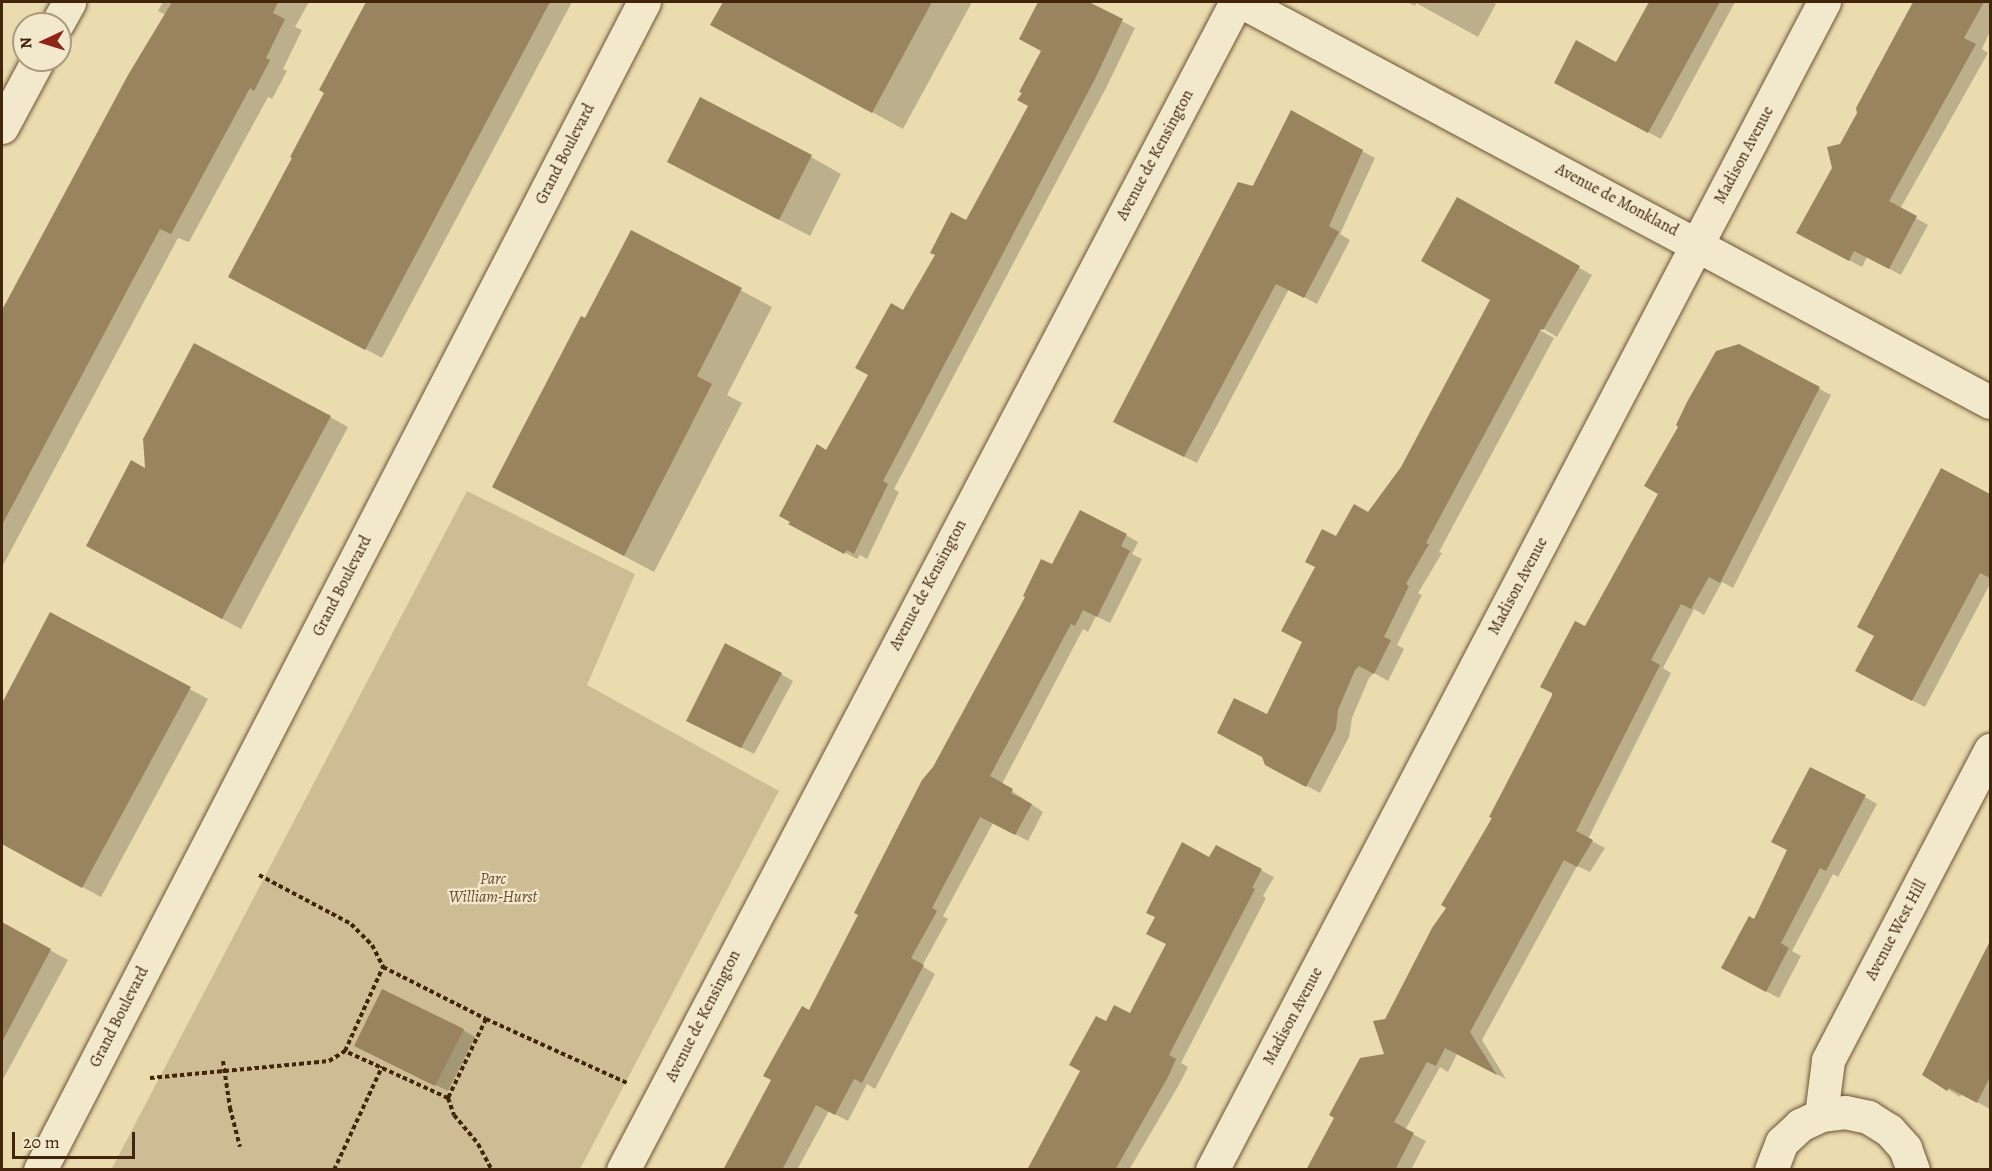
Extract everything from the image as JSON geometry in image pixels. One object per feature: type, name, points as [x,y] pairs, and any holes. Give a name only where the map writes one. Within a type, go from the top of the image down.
[{"type":"street","name":"Grand Boulevard","points":[[40,1170],[644,2]]},
{"type":"street","name":"Avenue de Kensington","points":[[623,1170],[1236,2]]},
{"type":"street","name":"Avenue de Monkland","points":[[1242,2],[1698,243],[1990,402]]},
{"type":"street","name":"Madison Avenue","points":[[1212,1170],[1824,2]]},
{"type":"street","points":[[2,127],[32,72]]},
{"type":"street","name":"Avenue West Hill","points":[[1821,1115],[1828,1060],[1990,750]]},
{"type":"street","points":[[1771,1170],[1782,1142],[1800,1125],[1821,1115],[1845,1112],[1868,1117],[1889,1130],[1900,1142],[1913,1170]]},
{"type":"path","points":[[259,874],[351,924],[372,945],[383,967],[486,1019],[626,1083]]},
{"type":"path","points":[[150,1078],[329,1061],[345,1051],[383,967]]},
{"type":"path","points":[[486,1019],[448,1098],[454,1115],[478,1144],[492,1170]]},
{"type":"path","points":[[345,1051],[448,1098]]},
{"type":"path","points":[[223,1061],[230,1108],[240,1147]]},
{"type":"path","points":[[334,1170],[382,1067]]},
{"type":"green space","name":"Parc William-Hurst","points":[[467,491],[635,574],[587,685],[779,791],[580,1169],[111,1170]]},
{"type":"building","points":[[172,2],[278,2],[273,13],[285,19],[266,58],[270,60],[254,91],[250,88],[171,234],[160,229],[2,525],[2,310],[128,75]]},
{"type":"building","points":[[366,2],[550,2],[365,350],[228,277],[292,158],[290,157],[324,93],[319,90]]},
{"type":"building","points":[[723,2],[932,2],[872,113],[710,25]]},
{"type":"building","points":[[1038,2],[1089,2],[1123,19],[1095,79],[883,481],[888,484],[854,554],[847,550],[844,554],[788,524],[790,522],[779,516],[817,444],[826,450],[868,375],[855,368],[891,303],[903,310],[935,255],[930,253],[951,212],[966,220],[1028,106],[1017,100],[1041,51],[1019,39]]},
{"type":"building","points":[[1649,2],[1720,2],[1648,133],[1554,83],[1576,40],[1616,62]]},
{"type":"building","points":[[1913,2],[1984,2],[1964,38],[1976,44],[1889,201],[1917,216],[1889,269],[1854,251],[1849,261],[1796,233],[1832,168],[1827,147],[1840,144],[1857,113],[1856,108]]},
{"type":"building","points":[[700,97],[812,155],[779,220],[667,162]]},
{"type":"building","points":[[1291,110],[1363,150],[1329,226],[1339,232],[1304,298],[1276,284],[1184,457],[1113,422],[1238,182],[1253,186]]},
{"type":"building","points":[[1457,197],[1580,266],[1543,330],[1541,329],[1426,543],[1429,544],[1406,584],[1409,586],[1384,637],[1391,640],[1374,674],[1359,666],[1355,670],[1338,710],[1336,729],[1306,787],[1265,765],[1262,757],[1217,733],[1234,698],[1267,714],[1302,642],[1281,631],[1315,567],[1305,562],[1322,529],[1336,536],[1354,504],[1368,512],[1401,467],[1490,300],[1421,261]]},
{"type":"building","points":[[631,230],[742,288],[697,376],[712,384],[624,556],[492,487],[581,316],[585,318]]},
{"type":"building","points":[[194,343],[331,416],[222,619],[86,546],[131,460],[145,468],[143,439]]},
{"type":"building","points":[[1739,344],[1820,387],[1720,583],[1709,577],[1691,609],[1681,604],[1651,660],[1660,665],[1576,831],[1593,840],[1577,867],[1564,860],[1470,1032],[1497,1075],[1445,1048],[1436,1066],[1427,1062],[1394,1122],[1414,1133],[1395,1170],[1306,1170],[1334,1118],[1329,1115],[1360,1058],[1384,1054],[1373,1021],[1385,1019],[1432,928],[1446,908],[1441,905],[1492,818],[1489,817],[1552,696],[1552,693],[1540,687],[1575,621],[1585,626],[1658,494],[1644,486],[1678,427],[1676,425],[1687,402],[1716,351]]},
{"type":"building","points":[[1941,468],[1990,494],[1990,578],[1980,573],[1912,701],[1855,671],[1874,636],[1857,627]]},
{"type":"building","points":[[1080,510],[1127,534],[1121,546],[1130,551],[1097,617],[1083,610],[1075,626],[1071,624],[990,776],[1013,789],[1011,793],[1032,804],[1015,835],[980,817],[932,908],[937,911],[911,958],[924,965],[862,1083],[854,1079],[835,1115],[816,1105],[782,1170],[723,1170],[771,1080],[763,1076],[802,1006],[809,1010],[858,915],[854,913],[922,780],[933,767],[1025,597],[1023,596],[1041,559],[1052,564]]},
{"type":"building","points":[[50,612],[191,687],[82,888],[2,844],[2,703]]},
{"type":"building","points":[[725,643],[782,673],[741,748],[686,721]]},
{"type":"building","points":[[1810,767],[1866,795],[1826,871],[1820,868],[1781,943],[1789,948],[1766,992],[1721,968],[1749,916],[1754,919],[1787,850],[1771,842]]},
{"type":"building","points":[[1182,842],[1209,857],[1216,845],[1262,869],[1252,888],[1255,889],[1169,1055],[1176,1059],[1168,1077],[1115,1170],[1027,1170],[1080,1071],[1069,1065],[1096,1016],[1106,1021],[1114,1005],[1130,1013],[1166,944],[1146,934],[1155,917],[1146,913]]},
{"type":"building","points":[[2,922],[51,949],[2,1042]]},
{"type":"building","points":[[1990,941],[1990,1077],[1977,1103],[1949,1088],[1947,1091],[1922,1075]]},
{"type":"building","points":[[382,989],[464,1029],[435,1086],[354,1046]]}]
